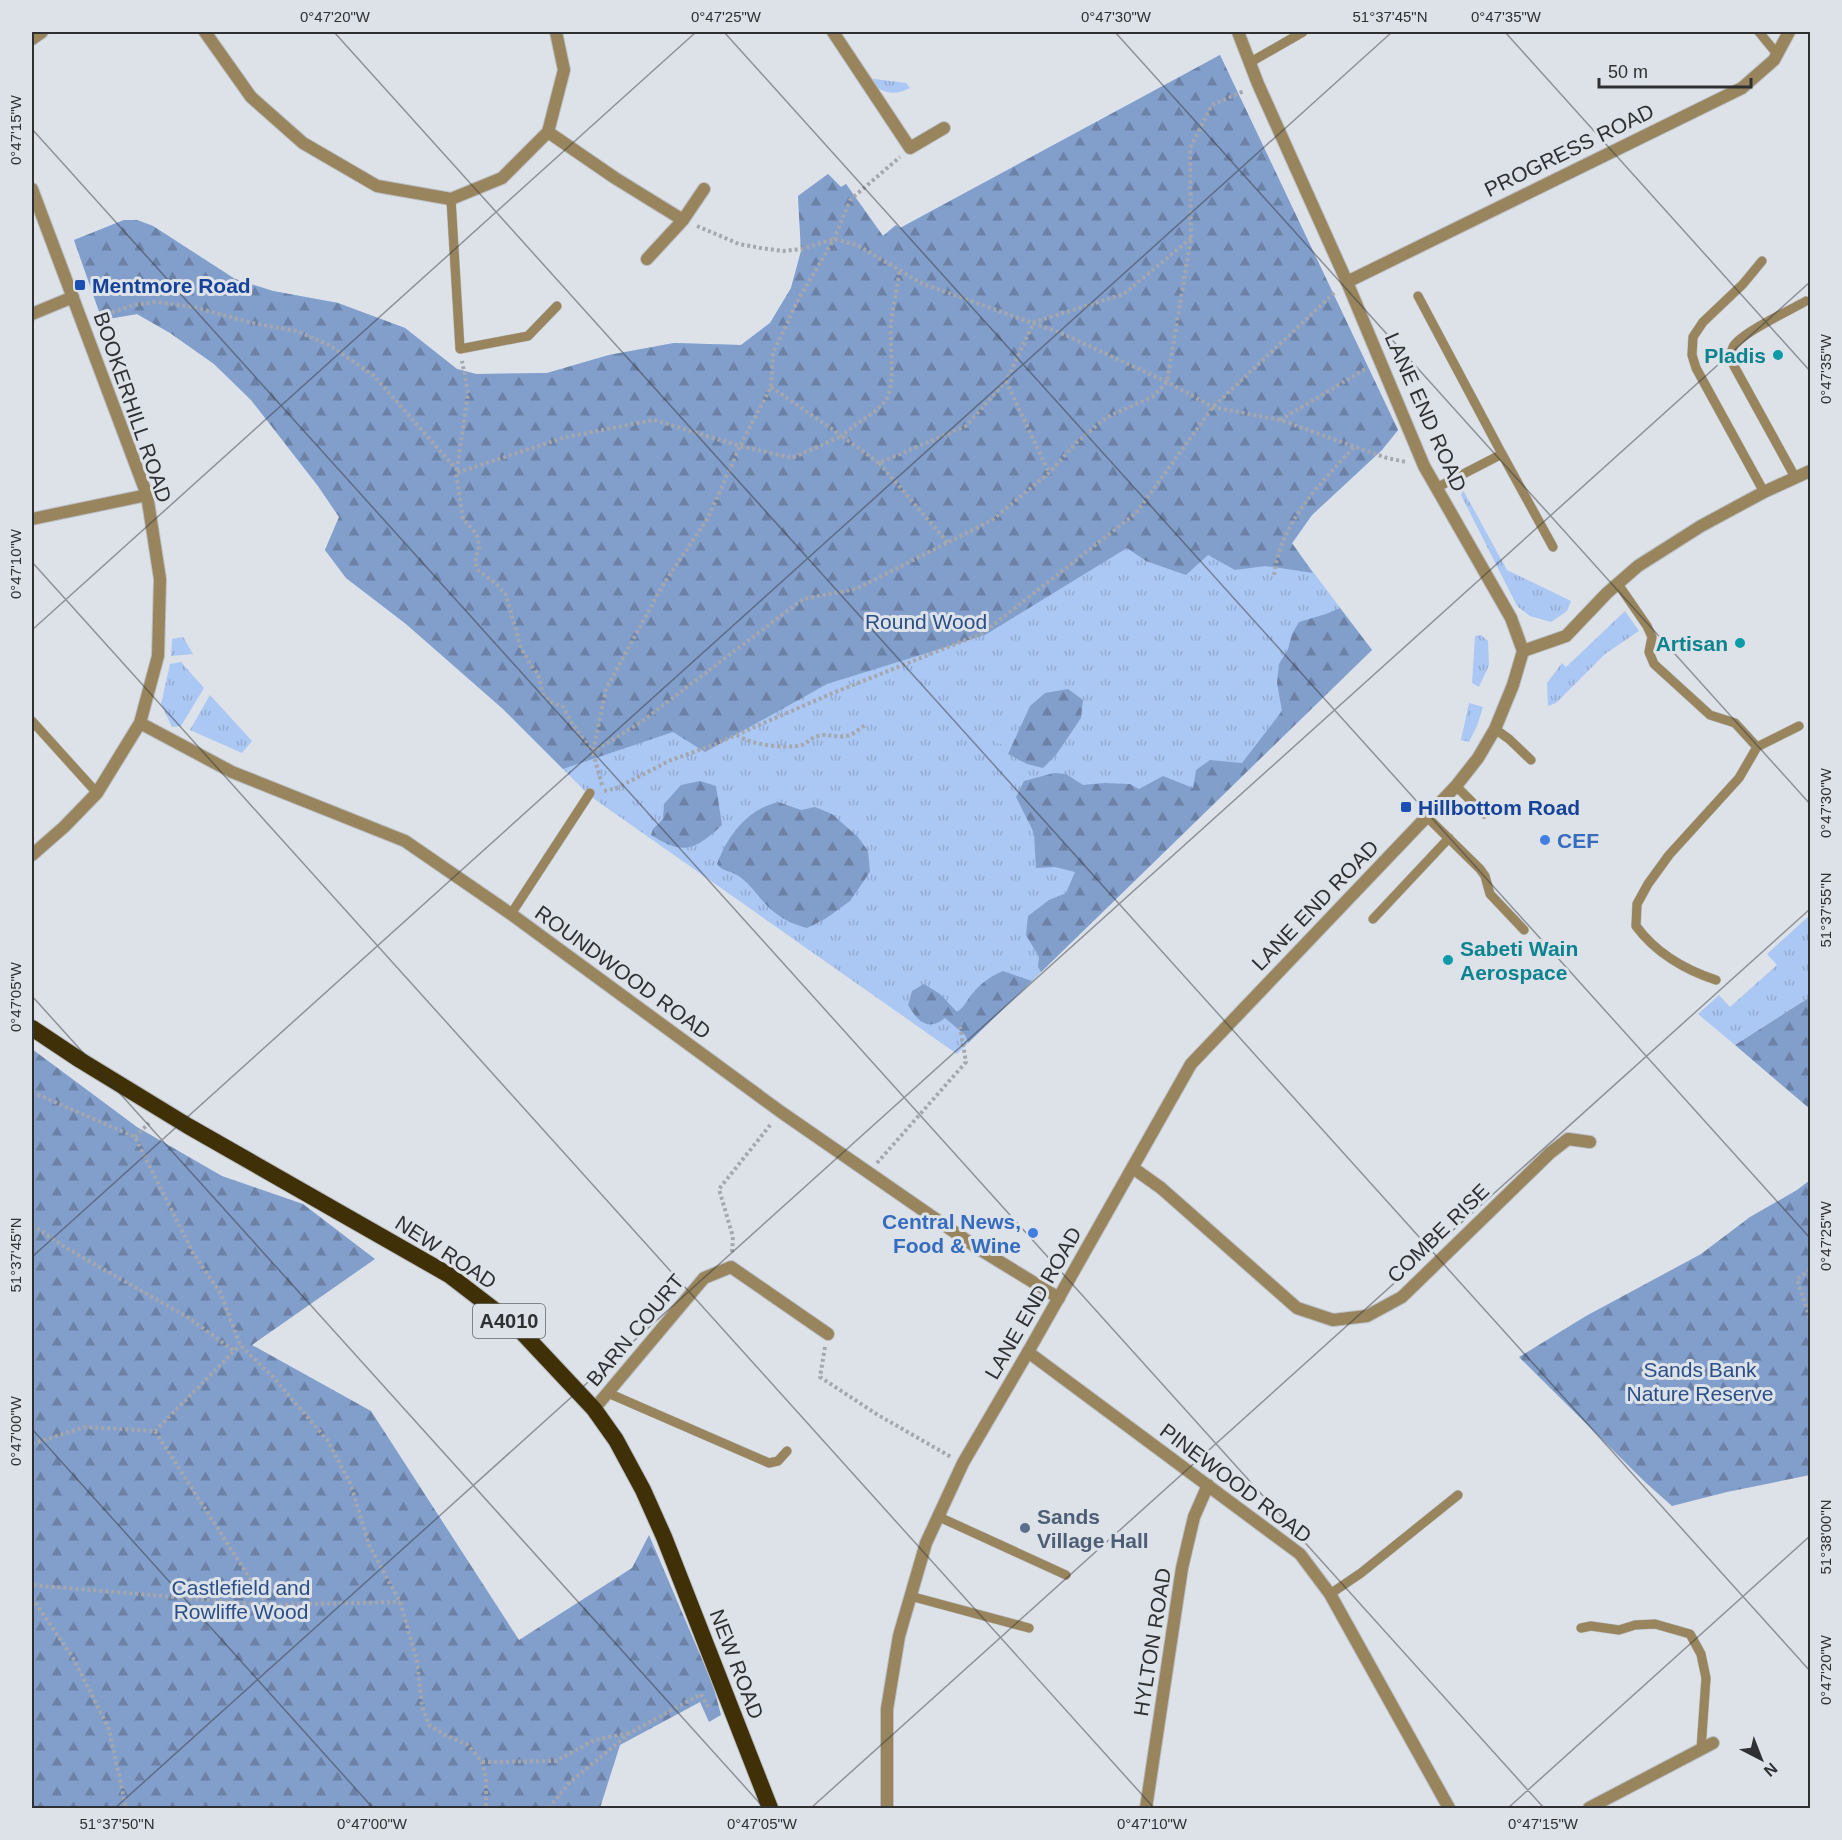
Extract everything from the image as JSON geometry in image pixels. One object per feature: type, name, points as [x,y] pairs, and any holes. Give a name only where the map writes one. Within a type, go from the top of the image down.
[{"type":"highway","name":"NEW ROAD","points":[[32,1028],[188,1126],[448,1275],[518,1328],[594,1409],[616,1440],[660,1527],[770,1809]]},
{"type":"street","points":[[32,39],[42,32]]},
{"type":"street","points":[[205,32],[251,97],[303,143],[376,186],[451,199],[502,178],[548,132],[564,70],[556,32]]},
{"type":"street","points":[[833,32],[910,148],[944,128]]},
{"type":"street","name":"LANE END ROAD","points":[[887,1809],[887,1709],[899,1636],[926,1543],[963,1463],[1191,1064],[1456,786],[1478,758],[1496,729],[1513,686],[1523,651],[1511,618],[1424,466],[1347,282],[1249,63],[1239,32]]},
{"type":"street","name":"PROGRESS ROAD","points":[[1347,282],[1742,88],[1774,60],[1789,32]]},
{"type":"street","points":[[548,132],[615,178],[683,220]]},
{"type":"street","name":"BOOKERHILL ROAD","points":[[32,189],[147,495],[160,579],[158,656],[140,723],[97,794],[32,855]]},
{"type":"street","points":[[647,260],[683,220],[704,189]]},
{"type":"street","points":[[32,314],[73,297]]},
{"type":"street","points":[[1523,651],[1566,636],[1638,566],[1701,526],[1764,492],[1810,471]]},
{"type":"street","points":[[32,519],[147,495]]},
{"type":"street","name":"ROUNDWOOD ROAD","points":[[140,723],[232,772],[405,841],[511,914],[781,1112],[979,1249],[1059,1298]]},
{"type":"street","name":"COMBE RISE","points":[[1133,1168],[1161,1188],[1297,1308],[1333,1320],[1367,1316],[1402,1297],[1550,1153],[1568,1139],[1590,1142]]},
{"type":"street","points":[[732,1267],[828,1334]]},
{"type":"street","name":"BARN COURT","points":[[594,1409],[704,1278],[732,1267]]},
{"type":"street","name":"PINEWOOD ROAD","points":[[1028,1352],[1300,1554],[1330,1594],[1449,1809]]},
{"type":"street","name":"HYLTON ROAD","points":[[1146,1809],[1182,1568],[1194,1517],[1208,1485]]},
{"type":"street","points":[[1588,1809],[1713,1743]]},
{"type":"lane","points":[[1249,63],[1304,32]]},
{"type":"lane","points":[[1759,32],[1777,54]]},
{"type":"lane","points":[[451,199],[460,349],[528,336],[557,306]]},
{"type":"lane","points":[[1762,261],[1743,284],[1703,322],[1693,337],[1692,355],[1696,368],[1764,492]]},
{"type":"lane","points":[[1418,296],[1553,547]]},
{"type":"lane","points":[[1796,477],[1734,366],[1731,354],[1733,346],[1743,336],[1806,301]]},
{"type":"lane","points":[[1436,488],[1502,454]]},
{"type":"lane","points":[[1618,584],[1652,637],[1649,652],[1654,664],[1710,715],[1735,723],[1757,747]]},
{"type":"lane","points":[[32,721],[97,794]]},
{"type":"lane","points":[[1716,980],[1693,973],[1648,943],[1636,926],[1637,904],[1669,855],[1739,778],[1757,747],[1798,726]]},
{"type":"lane","points":[[1496,729],[1531,760]]},
{"type":"lane","points":[[1456,786],[1484,814]]},
{"type":"lane","points":[[511,914],[590,793]]},
{"type":"lane","points":[[1426,816],[1480,869],[1485,876],[1490,894],[1524,930]]},
{"type":"lane","points":[[1373,918],[1449,838]]},
{"type":"lane","points":[[608,1393],[770,1463],[778,1461],[787,1451]]},
{"type":"lane","points":[[1330,1594],[1361,1573],[1458,1495]]},
{"type":"lane","points":[[937,1515],[1066,1575]]},
{"type":"lane","points":[[910,1596],[1029,1628]]},
{"type":"lane","points":[[1581,1628],[1591,1626],[1619,1630],[1635,1625],[1655,1623],[1690,1634],[1701,1654],[1706,1678],[1701,1749]]},
{"type":"path","points":[[593,752],[641,722],[803,599],[856,589],[992,520],[1048,473],[1077,442],[1107,417],[1152,397],[1167,382],[1191,238],[1190,148],[1212,105],[1235,95]]},
{"type":"path","points":[[593,752],[606,689],[664,583],[708,518],[740,446],[771,387],[773,353],[797,302],[834,239],[850,201],[910,148]]},
{"type":"path","points":[[683,220],[740,244],[761,248],[802,249],[834,239],[857,245],[923,284],[1061,333],[1167,382],[1213,407],[1280,420],[1387,458],[1424,466]]},
{"type":"path","points":[[879,463],[966,426],[1006,381],[1034,322],[1124,294],[1191,238]]},
{"type":"path","points":[[457,472],[566,437],[654,420],[740,446],[792,458],[842,436],[853,424],[869,415],[887,400],[893,376],[890,340],[900,269]]},
{"type":"path","points":[[590,793],[617,788],[669,761],[983,633],[1136,513],[1213,407],[1347,282]]},
{"type":"path","points":[[100,316],[134,305],[155,302],[194,307],[252,323],[297,331],[328,345],[373,375],[457,472]]},
{"type":"path","points":[[460,349],[468,393],[457,472],[463,519],[478,538],[479,547],[475,562],[478,570],[506,595],[520,648],[538,674],[543,694],[549,701],[563,707],[593,752],[603,791]]},
{"type":"path","points":[[1280,420],[1380,360]]},
{"type":"path","points":[[1006,381],[1048,473]]},
{"type":"path","points":[[771,387],[879,463],[948,543]]},
{"type":"path","points":[[1274,575],[1277,554],[1286,532],[1306,502],[1354,447]]},
{"type":"path","points":[[737,735],[750,742],[766,745],[801,745],[815,736],[825,734],[849,736],[866,724]]},
{"type":"path","points":[[869,1172],[966,1062],[960,1027]]},
{"type":"path","points":[[32,1092],[135,1137],[193,1253],[221,1293],[240,1345],[273,1377],[328,1441],[351,1485],[369,1545],[400,1602],[417,1662],[423,1706],[429,1725],[468,1745],[482,1762],[486,1778],[486,1809]]},
{"type":"path","points":[[732,1267],[733,1237],[719,1189],[781,1112]]},
{"type":"path","points":[[32,1225],[68,1249],[189,1318],[234,1351]]},
{"type":"path","points":[[1810,1270],[1797,1278],[1810,1319]]},
{"type":"path","points":[[828,1334],[820,1377],[878,1415],[963,1463]]},
{"type":"path","points":[[32,1444],[85,1427],[155,1431],[240,1345]]},
{"type":"path","points":[[155,1431],[267,1605]]},
{"type":"path","points":[[32,1585],[267,1605],[400,1602]]},
{"type":"path","points":[[32,1598],[73,1659],[109,1729],[126,1809]]},
{"type":"path","points":[[549,1809],[570,1782],[630,1733],[701,1694],[719,1725],[736,1725]]},
{"type":"path","points":[[482,1762],[556,1761],[594,1740],[630,1733]]},
{"type":"green space","name":"Round Wood","points":[[1220,55],[1398,430],[1382,450],[1312,515],[1292,544],[1372,650],[957,1054],[590,796],[503,709],[406,624],[346,578],[325,550],[339,517],[318,486],[251,400],[214,364],[170,333],[137,314],[102,320],[74,240],[124,220],[137,220],[153,226],[235,279],[273,291],[338,303],[405,328],[457,369],[476,374],[547,373],[609,355],[674,343],[741,345],[770,323],[791,288],[801,251],[798,196],[828,174],[841,187],[846,184],[883,236],[896,225],[900,228]]},
{"type":"green space","name":"Round Wood","points":[[1220,55],[1398,430],[1382,450],[1312,515],[1292,543],[1313,573],[1266,566],[1235,570],[1208,555],[1186,575],[1146,561],[1127,548],[985,635],[827,684],[705,752],[673,732],[563,769],[503,709],[406,624],[346,578],[325,550],[339,517],[318,486],[251,400],[214,364],[170,333],[137,314],[102,320],[74,240],[124,220],[137,220],[153,226],[235,279],[273,291],[338,303],[405,328],[457,369],[476,374],[547,373],[609,355],[674,343],[741,345],[770,323],[791,288],[801,251],[798,196],[828,174],[841,187],[846,184],[883,236],[896,225],[900,228]]},
{"type":"green space","points":[[867,78],[906,83],[910,88],[904,91],[887,92]]},
{"type":"green space","points":[[1463,490],[1507,570],[1571,601],[1567,611],[1551,622],[1530,616],[1517,606],[1461,495]]},
{"type":"green space","points":[[1340,608],[1372,650],[1041,972],[1038,967],[1039,957],[1026,935],[1028,916],[1049,900],[1066,893],[1075,872],[1055,867],[1036,868],[1034,833],[1016,797],[1024,781],[1054,773],[1066,774],[1083,785],[1130,784],[1139,789],[1163,776],[1193,788],[1196,770],[1210,760],[1242,763],[1282,711],[1277,683],[1279,664],[1299,622]]},
{"type":"green space","points":[[1625,611],[1639,631],[1605,654],[1556,703],[1548,706],[1547,683],[1562,663],[1566,667]]},
{"type":"green space","points":[[1481,635],[1488,641],[1489,665],[1479,687],[1472,683],[1475,636]]},
{"type":"green space","points":[[183,637],[193,654],[171,656],[172,639]]},
{"type":"green space","points":[[181,662],[204,688],[181,726],[172,727],[161,704],[170,664]]},
{"type":"green space","points":[[1068,689],[1083,700],[1081,718],[1056,755],[1043,768],[1027,764],[1008,754],[1030,706],[1045,693]]},
{"type":"green space","points":[[210,695],[252,741],[242,753],[190,730]]},
{"type":"green space","points":[[1469,703],[1483,707],[1469,742],[1461,740]]},
{"type":"green space","points":[[1002,719],[1013,720],[1007,745],[996,743],[991,735],[994,725]]},
{"type":"green space","points":[[700,781],[716,786],[722,825],[704,840],[689,847],[672,846],[651,835],[653,829],[663,819],[664,804],[681,785]]},
{"type":"green space","points":[[778,802],[801,810],[815,807],[832,814],[858,837],[868,851],[870,872],[850,901],[825,919],[807,928],[778,915],[742,879],[717,864],[727,843],[740,825],[757,811]]},
{"type":"green space","points":[[1810,915],[1810,997],[1735,1045],[1698,1014],[1719,995],[1730,1007],[1777,965],[1767,954]]},
{"type":"green space","points":[[1003,971],[1032,981],[968,1043],[965,1035],[945,1018],[933,1024],[924,1023],[915,1016],[908,1005],[912,991],[924,984],[940,994],[957,1012],[983,983]]},
{"type":"green space","points":[[1810,997],[1810,1109],[1735,1045]]},
{"type":"green space","name":"Castlefield and Rowliffe Wood","points":[[32,1049],[137,1127],[222,1176],[303,1204],[375,1259],[252,1345],[371,1411],[519,1640],[632,1568],[649,1535],[713,1685],[721,1715],[709,1722],[700,1702],[620,1745],[600,1808],[32,1808]]},
{"type":"green space","name":"Sands Bank Nature Reserve","points":[[1810,1180],[1810,1475],[1672,1506],[1519,1357],[1586,1316],[1701,1254],[1750,1217]]},
{"type":"place","name":"Mentmore Road","points":[[80,285]]},
{"type":"place","name":"Pladis","points":[[1778,355]]},
{"type":"place","name":"Artisan","points":[[1740,643]]},
{"type":"place","name":"Hillbottom Road","points":[[1406,807]]},
{"type":"place","name":"CEF","points":[[1545,840]]},
{"type":"place","name":"Sabeti Wain Aerospace","points":[[1448,960]]},
{"type":"place","name":"Central News, Food & Wine","points":[[1033,1233]]},
{"type":"place","name":"Sands Village Hall","points":[[1025,1528]]}]
